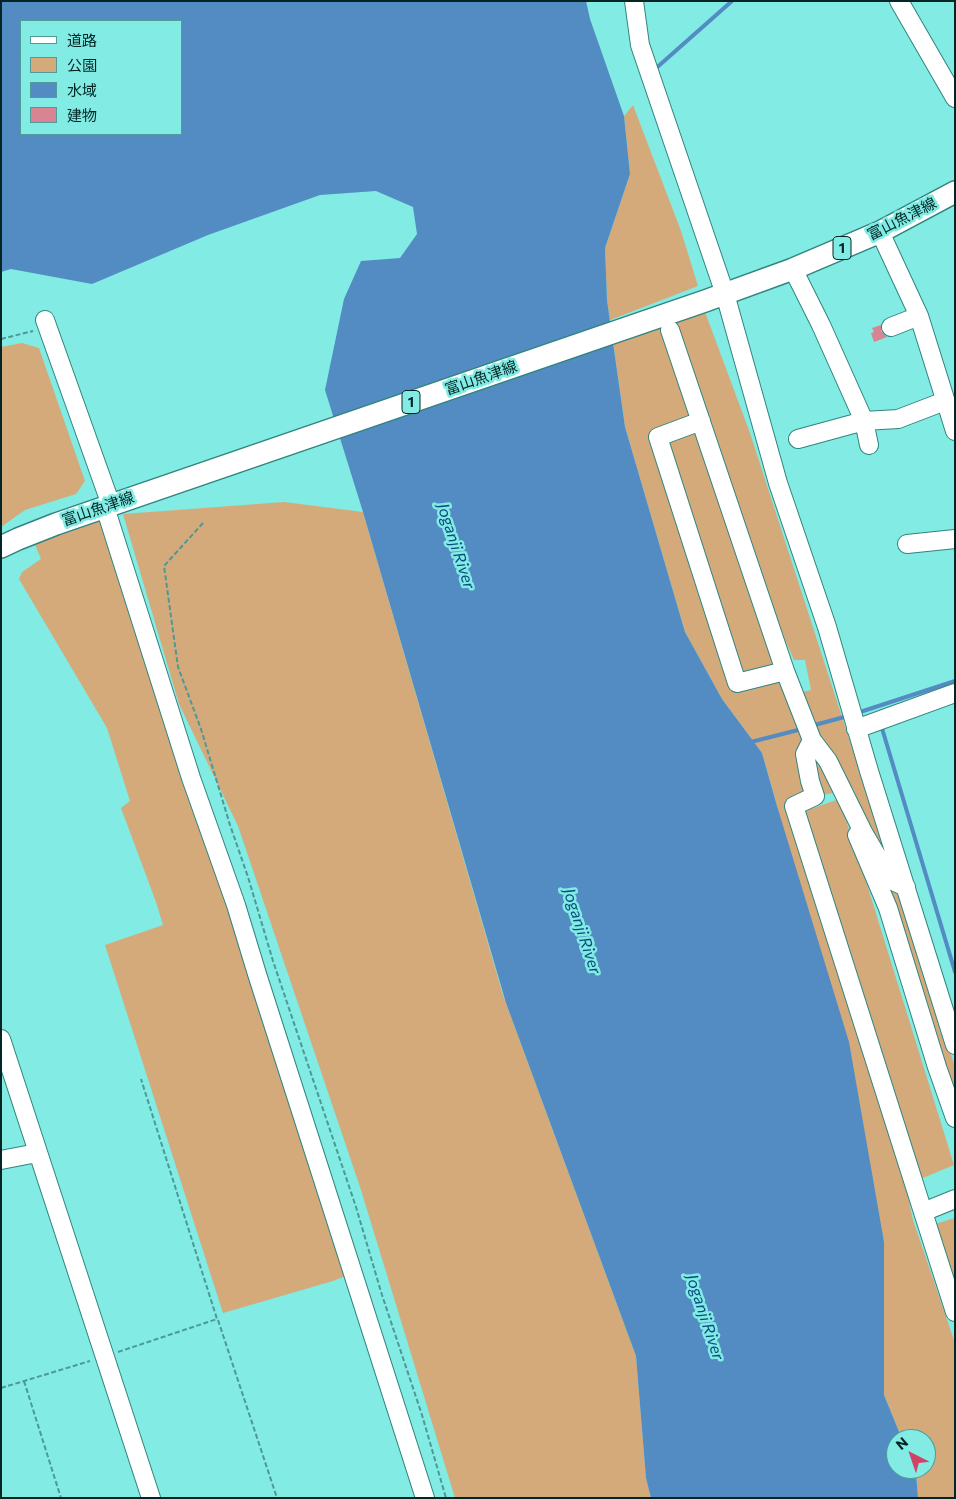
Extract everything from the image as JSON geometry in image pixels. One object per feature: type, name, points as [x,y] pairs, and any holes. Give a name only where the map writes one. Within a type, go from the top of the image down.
[{"type":"main road","name":"富山魚津線","points":[[1,547],[84,514],[705,301],[793,269],[880,232],[955,192]]},
{"type":"street","points":[[899,1],[955,98]]},
{"type":"street","points":[[635,3],[640,45],[725,294],[778,483],[827,627],[856,729],[955,1045]]},
{"type":"street","points":[[880,232],[919,316],[944,401],[955,431]]},
{"type":"street","points":[[793,269],[821,325],[864,421],[869,444]]},
{"type":"street","points":[[891,327],[919,316]]},
{"type":"street","points":[[45,320],[111,505],[191,778],[236,905],[256,974],[425,1498]]},
{"type":"street","points":[[670,330],[785,671],[812,740],[828,761],[863,832],[887,873],[895,882],[906,887]]},
{"type":"street","points":[[798,438],[864,421],[898,419],[944,401]]},
{"type":"street","points":[[701,422],[658,437],[737,683],[785,671]]},
{"type":"street","points":[[907,544],[955,539]]},
{"type":"street","points":[[856,729],[955,694]]},
{"type":"street","points":[[812,740],[805,754],[810,781],[816,796],[794,806],[955,1312]]},
{"type":"street","points":[[863,832],[857,835],[888,908],[937,1067],[955,1118]]},
{"type":"street","points":[[1,1039],[151,1498]]},
{"type":"street","points":[[1,1160],[38,1153]]},
{"type":"street","points":[[923,1212],[955,1199]]},
{"type":"path","points":[[204,523],[164,566],[178,667],[201,729],[273,961],[356,1207],[382,1295],[422,1415],[446,1498]]},
{"type":"path","points":[[141,1080],[217,1319],[277,1498]]},
{"type":"path","points":[[1,1388],[217,1319]]},
{"type":"path","points":[[24,1381],[61,1498]]},
{"type":"green space","points":[[633,105],[681,231],[698,286],[610,320],[607,300],[605,248],[630,174],[624,116]]},
{"type":"green space","points":[[705,312],[750,433],[894,872],[873,839],[853,788],[789,803],[900,1160],[913,1220],[955,1343],[955,1498],[918,1498],[916,1479],[936,1479],[936,1429],[898,1429],[884,1395],[884,1242],[777,806],[762,753],[722,699],[685,632],[625,427],[613,341],[659,327],[694,417],[652,435],[736,692],[782,679],[789,695],[811,690],[805,660],[794,660],[765,595],[676,321]]},
{"type":"green space","points":[[22,343],[39,348],[85,481],[76,494],[25,510],[1,527],[1,347]]},
{"type":"green space","points":[[699,428],[775,664],[739,675],[663,442]]},
{"type":"green space","points":[[284,502],[363,512],[503,995],[636,1356],[646,1478],[651,1498],[455,1498],[361,1190],[238,826],[179,704],[123,514]]},
{"type":"green space","points":[[99,517],[209,845],[348,1275],[223,1313],[105,945],[163,925],[121,808],[130,801],[107,728],[19,579],[22,572],[41,559],[33,540]]},
{"type":"green space","points":[[839,799],[954,1165],[918,1180],[802,812]]},
{"type":"green space","points":[[870,852],[902,901],[955,1067],[955,1105]]},
{"type":"green space","points":[[955,1218],[955,1296],[932,1225]]},
{"type":"water","name":"Joganji River","points":[[1,1],[586,1],[590,19],[624,116],[630,174],[605,248],[607,300],[625,427],[685,632],[722,699],[762,753],[849,1042],[884,1242],[884,1395],[898,1429],[886,1429],[886,1479],[916,1479],[918,1498],[651,1498],[646,1478],[636,1356],[506,1003],[363,512],[325,390],[344,299],[361,261],[400,258],[417,234],[413,207],[376,191],[320,195],[208,235],[92,284],[11,269],[1,272]]},
{"type":"building","points":[[881,325],[881,331],[887,337],[874,342],[871,333],[874,332],[872,328]]},
{"type":"waterway","points":[[654,70],[732,1]]},
{"type":"waterway","points":[[857,713],[955,681]]},
{"type":"waterway","points":[[811,726],[848,716]]},
{"type":"waterway","points":[[881,725],[955,972]]},
{"type":"waterway","points":[[751,742],[802,729]]}]
